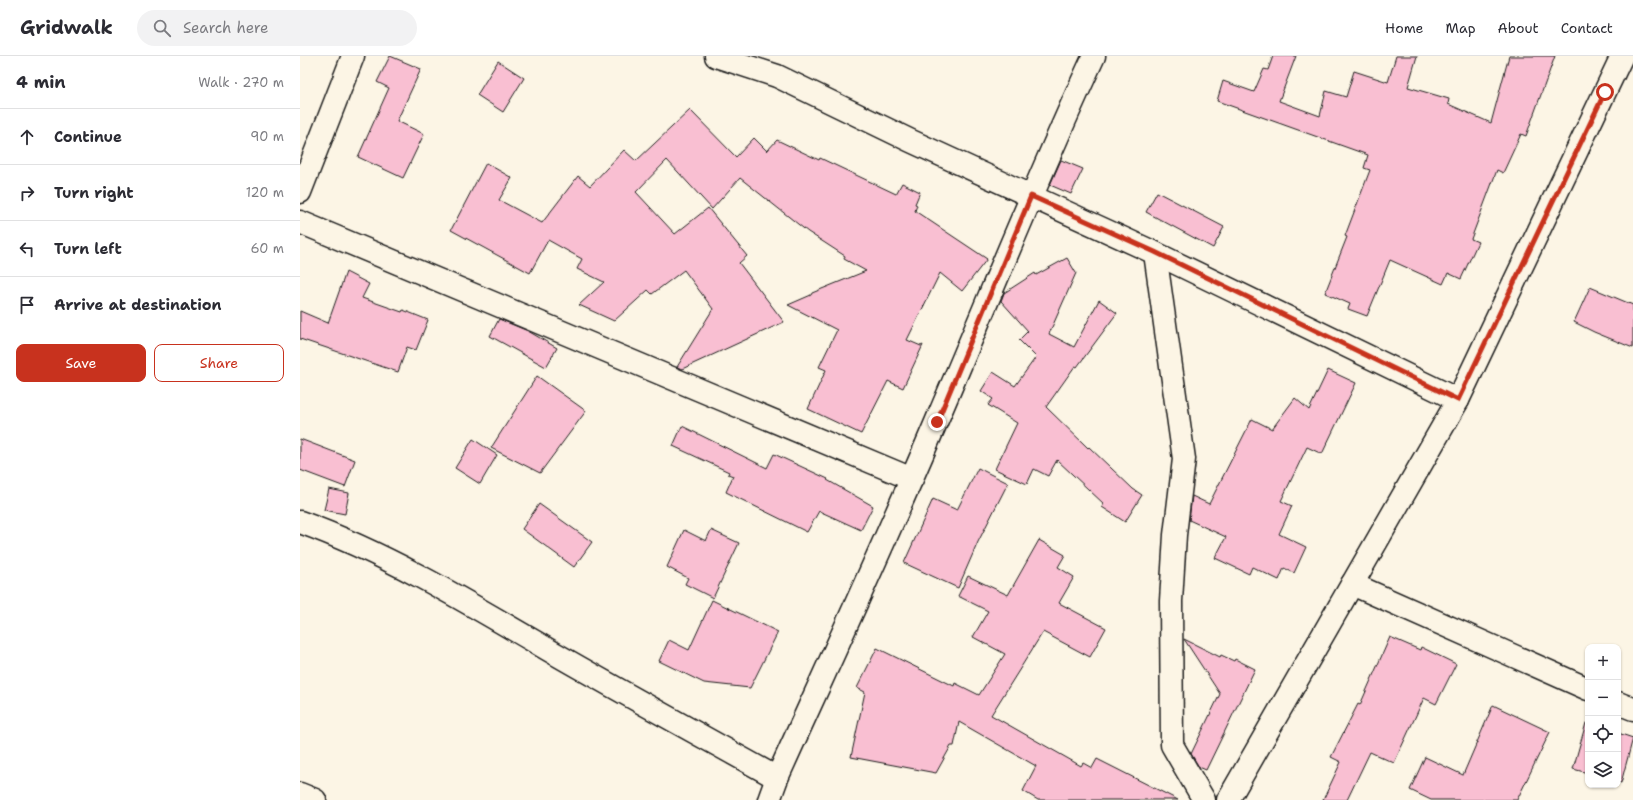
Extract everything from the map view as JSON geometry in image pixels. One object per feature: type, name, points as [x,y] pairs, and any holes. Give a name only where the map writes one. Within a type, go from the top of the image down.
[{"type":"street","points":[[300,192],[353,56]]},
{"type":"street","points":[[716,56],[758,63],[777,76],[1031,196],[1155,252],[1458,400]]},
{"type":"street","points":[[768,800],[872,572],[1031,196],[1094,56]]},
{"type":"street","points":[[1228,800],[1458,400],[1622,56]]},
{"type":"street","points":[[300,222],[912,479]]},
{"type":"street","points":[[1155,252],[1184,459],[1175,535],[1171,601],[1172,745],[1204,800]]},
{"type":"street","points":[[300,522],[339,536],[461,598],[630,697],[777,778]]},
{"type":"street","points":[[1352,584],[1585,688]]},
{"type":"street","points":[[1621,704],[1633,710]]},
{"type":"street","points":[[300,794],[315,800]]},
{"type":"building","points":[[390,56],[421,69],[397,121],[424,134],[403,178],[358,157],[389,88],[377,82]]},
{"type":"building","points":[[1273,56],[1296,56],[1279,101],[1320,116],[1326,91],[1346,97],[1354,71],[1388,82],[1396,56],[1417,56],[1408,87],[1449,99],[1448,104],[1491,123],[1509,56],[1555,56],[1526,136],[1521,134],[1503,173],[1497,170],[1471,239],[1478,242],[1461,279],[1448,273],[1443,284],[1390,260],[1367,316],[1348,309],[1350,304],[1325,293],[1347,237],[1345,236],[1370,170],[1364,168],[1368,155],[1217,101],[1223,81],[1254,92],[1264,69],[1268,70]]},
{"type":"building","points":[[498,61],[524,78],[503,112],[477,95]]},
{"type":"building","points":[[690,110],[736,157],[754,138],[767,151],[777,140],[819,160],[820,158],[896,194],[902,183],[920,192],[915,204],[917,205],[915,211],[987,259],[962,291],[940,273],[907,340],[921,346],[923,345],[903,388],[888,381],[861,434],[808,409],[826,370],[819,367],[837,330],[788,305],[811,295],[812,293],[866,271],[844,259],[845,256],[808,232],[740,178],[712,209],[667,160],[636,192],[675,234],[708,208],[747,256],[739,263],[784,322],[682,369],[677,367],[713,309],[684,270],[652,294],[648,290],[614,321],[579,305],[604,282],[577,269],[582,259],[548,240],[530,273],[451,230],[486,163],[512,178],[499,200],[542,223],[578,176],[590,186],[624,150],[636,161]]},
{"type":"building","points":[[1061,160],[1083,169],[1071,194],[1050,185]]},
{"type":"building","points":[[1157,192],[1224,227],[1213,248],[1146,212]]},
{"type":"building","points":[[1067,258],[1076,273],[1049,334],[1074,347],[1099,300],[1117,313],[1077,367],[1075,366],[1046,407],[1088,448],[1089,447],[1133,489],[1142,495],[1125,522],[1102,507],[1104,504],[1057,460],[1048,476],[1034,469],[1027,484],[995,469],[1017,423],[988,405],[993,399],[981,391],[993,372],[1015,386],[1036,357],[1019,340],[1028,331],[1001,301],[1004,293],[1035,273],[1036,275]]},
{"type":"building","points":[[346,272],[369,284],[362,298],[402,312],[403,310],[428,320],[416,350],[407,347],[398,372],[300,339],[300,311],[328,323]]},
{"type":"building","points":[[1590,287],[1633,305],[1633,348],[1574,322]]},
{"type":"building","points":[[499,319],[528,331],[557,348],[546,367],[490,336]]},
{"type":"building","points":[[1328,370],[1356,383],[1322,454],[1307,447],[1281,501],[1292,506],[1279,534],[1306,547],[1294,573],[1284,568],[1279,580],[1252,567],[1249,574],[1215,558],[1226,537],[1189,520],[1192,496],[1209,504],[1252,419],[1272,429],[1295,398],[1309,410]]},
{"type":"building","points":[[537,376],[586,411],[540,473],[491,448]]},
{"type":"building","points":[[682,426],[767,468],[774,454],[828,479],[827,480],[873,506],[861,530],[819,511],[807,532],[726,492],[733,476],[728,474],[729,472],[673,446]]},
{"type":"building","points":[[300,439],[355,460],[345,487],[300,470]]},
{"type":"building","points":[[473,439],[497,455],[480,484],[455,468]]},
{"type":"building","points":[[978,468],[1008,483],[978,542],[958,588],[904,563],[933,499],[957,510]]},
{"type":"building","points":[[329,489],[349,493],[345,514],[324,510]]},
{"type":"building","points":[[539,504],[592,542],[574,567],[522,529]]},
{"type":"building","points":[[684,530],[706,541],[711,530],[739,543],[713,598],[685,584],[688,578],[667,567]]},
{"type":"building","points":[[1039,540],[1065,555],[1058,567],[1074,577],[1059,603],[1106,628],[1090,657],[1043,632],[991,715],[1081,766],[1083,763],[1092,768],[1097,759],[1178,800],[1038,800],[1023,791],[1036,766],[959,722],[954,746],[951,746],[936,773],[851,757],[865,692],[857,688],[877,648],[954,686],[955,683],[979,695],[1005,654],[973,637],[988,611],[958,596],[968,576],[1008,595]]},
{"type":"building","points":[[712,600],[778,632],[750,688],[704,683],[659,661],[669,640],[689,650]]},
{"type":"building","points":[[1390,637],[1420,650],[1421,647],[1456,664],[1436,704],[1424,698],[1394,763],[1370,752],[1347,800],[1323,800],[1341,762],[1331,757],[1358,704],[1360,705]]},
{"type":"building","points":[[1184,639],[1220,657],[1221,655],[1234,661],[1235,659],[1255,669],[1206,770],[1199,767],[1191,754],[1220,694]]},
{"type":"building","points":[[1493,705],[1550,732],[1517,800],[1431,800],[1410,790],[1425,757],[1463,775]]},
{"type":"building","points":[[1585,727],[1585,772],[1573,769]]},
{"type":"building","points":[[1621,734],[1633,738],[1621,783]]},
{"type":"route","points":[[937,422],[1031,196],[1155,252],[1458,400],[1605,92]]}]
